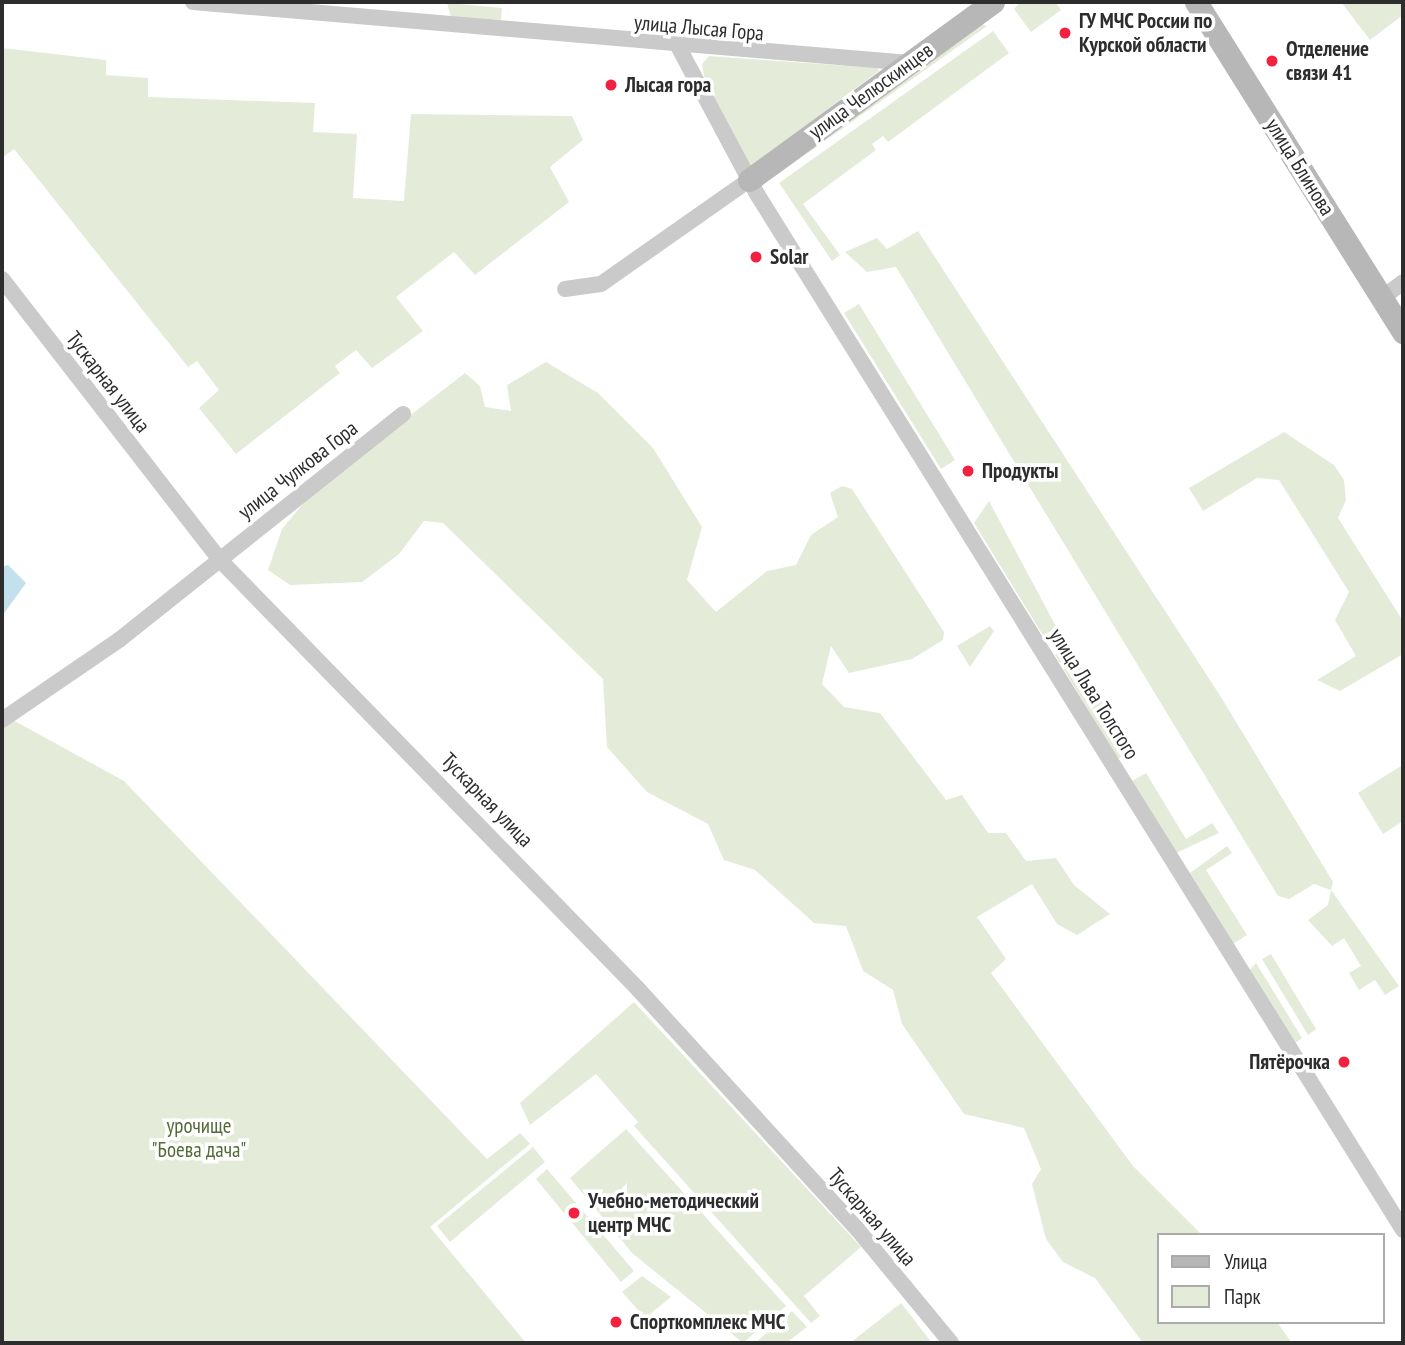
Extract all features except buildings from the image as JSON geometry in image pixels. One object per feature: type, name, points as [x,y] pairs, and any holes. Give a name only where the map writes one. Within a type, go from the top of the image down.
[{"type":"street","name":"улица Лысая Гора","points":[[193,2],[679,48],[909,63]]},
{"type":"street","name":"улица Челюскинцев","points":[[749,180],[993,2]]},
{"type":"street","name":"улица Блинова","points":[[1196,2],[1403,332]]},
{"type":"street","name":"улица Льва Толстого","points":[[679,48],[749,180],[1403,1230]]},
{"type":"street","points":[[565,289],[601,285],[749,180]]},
{"type":"street","name":"Тускарная улица","points":[[2,279],[219,559],[638,989],[858,1230],[951,1343]]},
{"type":"street","points":[[1382,298],[1403,282]]},
{"type":"street","name":"улица Чулкова Гора","points":[[2,720],[119,640],[403,414]]},
{"type":"green space","points":[[1020,2],[1055,2],[1061,10],[1031,32],[1014,9]]},
{"type":"green space","points":[[1341,2],[1403,2],[1403,15],[1370,40]]},
{"type":"green space","points":[[447,3],[502,8],[501,22],[451,17]]},
{"type":"green space","points":[[979,23],[987,26],[774,177],[771,173]]},
{"type":"green space","points":[[993,31],[1009,53],[888,142],[883,136],[872,144],[876,150],[803,204],[840,255],[832,261],[779,183]]},
{"type":"green space","points":[[2,48],[106,60],[106,75],[148,78],[148,97],[315,103],[313,132],[357,134],[353,198],[404,201],[411,114],[572,116],[583,140],[550,167],[569,202],[475,275],[454,252],[396,297],[423,331],[372,368],[356,350],[335,366],[340,373],[236,454],[199,408],[219,390],[197,361],[188,367],[14,149],[2,158]]},
{"type":"green space","points":[[709,56],[877,68],[879,71],[748,168],[706,86],[702,64]]},
{"type":"green space","points":[[918,231],[1221,697],[1333,882],[1331,890],[1314,884],[1289,899],[1278,896],[896,267],[867,272],[845,252],[877,238],[887,249]]},
{"type":"green space","points":[[859,304],[955,460],[941,469],[844,313]]},
{"type":"green space","points":[[546,362],[598,393],[653,448],[702,527],[687,580],[716,612],[767,571],[796,565],[811,535],[838,517],[830,493],[842,486],[852,489],[944,632],[943,640],[912,659],[849,673],[831,646],[822,684],[844,707],[880,713],[946,800],[962,795],[988,833],[1006,833],[1026,861],[1056,858],[1074,885],[1110,914],[1077,935],[1057,924],[1032,884],[977,917],[1006,959],[991,973],[1133,1166],[1200,1233],[1156,1233],[1156,1324],[1278,1324],[1292,1343],[1143,1343],[1095,1278],[1063,1262],[1046,1239],[1032,1184],[1041,1169],[1024,1128],[964,1114],[902,1024],[893,990],[863,971],[846,926],[814,923],[755,870],[724,860],[708,824],[647,792],[607,747],[603,679],[443,523],[424,521],[399,554],[362,582],[290,585],[268,570],[282,529],[316,488],[465,373],[480,386],[485,407],[511,411],[507,385]]},
{"type":"green space","points":[[1284,432],[1334,465],[1344,480],[1346,500],[1338,518],[1403,621],[1403,654],[1340,691],[1317,680],[1356,656],[1335,620],[1349,592],[1279,480],[1257,478],[1203,511],[1189,488]]},
{"type":"green space","points":[[989,501],[1060,634],[1047,642],[974,523]]},
{"type":"green space","points":[[990,626],[994,631],[970,667],[957,646]]},
{"type":"green space","points":[[1069,647],[1131,750],[1118,759],[1055,655]]},
{"type":"green space","name":"урочище \"Боева дача\"","points":[[2,714],[124,781],[487,1159],[520,1133],[530,1144],[430,1227],[526,1343],[2,1343]]},
{"type":"green space","points":[[1401,766],[1403,821],[1383,834],[1358,793]]},
{"type":"green space","points":[[1146,773],[1186,839],[1212,823],[1219,833],[1176,853],[1132,781]]},
{"type":"green space","points":[[1227,846],[1232,853],[1206,870],[1247,935],[1233,944],[1190,873]]},
{"type":"green space","points":[[1331,890],[1399,986],[1385,995],[1375,980],[1359,990],[1349,973],[1361,966],[1344,938],[1332,946],[1308,920],[1328,905]]},
{"type":"green space","points":[[1271,954],[1316,1029],[1308,1035],[1262,959]]},
{"type":"green space","points":[[1256,963],[1302,1038],[1294,1044],[1249,971]]},
{"type":"green space","points":[[634,1002],[861,1247],[804,1296],[820,1316],[811,1323],[634,1126],[638,1122],[596,1074],[530,1125],[520,1103]]},
{"type":"green space","points":[[626,1129],[786,1306],[743,1343],[632,1253],[570,1178]]},
{"type":"green space","points":[[533,1147],[545,1162],[450,1242],[437,1226]]},
{"type":"green space","points":[[547,1169],[634,1271],[621,1282],[536,1179]]},
{"type":"green space","points":[[642,1276],[671,1297],[645,1318],[622,1292]]},
{"type":"green space","points":[[901,1303],[932,1343],[850,1343]]},
{"type":"green space","points":[[792,1311],[807,1327],[786,1343],[755,1343]]},
{"type":"water","points":[[8,565],[26,583],[2,616],[2,567]]},
{"type":"place","name":"ГУ МЧС России по Курской области","points":[[1065,33]]},
{"type":"place","name":"Отделение связи 41","points":[[1272,61]]},
{"type":"place","name":"Лысая гора","points":[[611,85]]},
{"type":"place","name":"Solar","points":[[756,257]]},
{"type":"place","name":"Продукты","points":[[968,471]]},
{"type":"place","name":"Пятёрочка","points":[[1344,1062]]},
{"type":"place","name":"Учебно-методический центр МЧС","points":[[574,1213]]},
{"type":"place","name":"Спорткомплекс МЧС","points":[[616,1322]]}]
